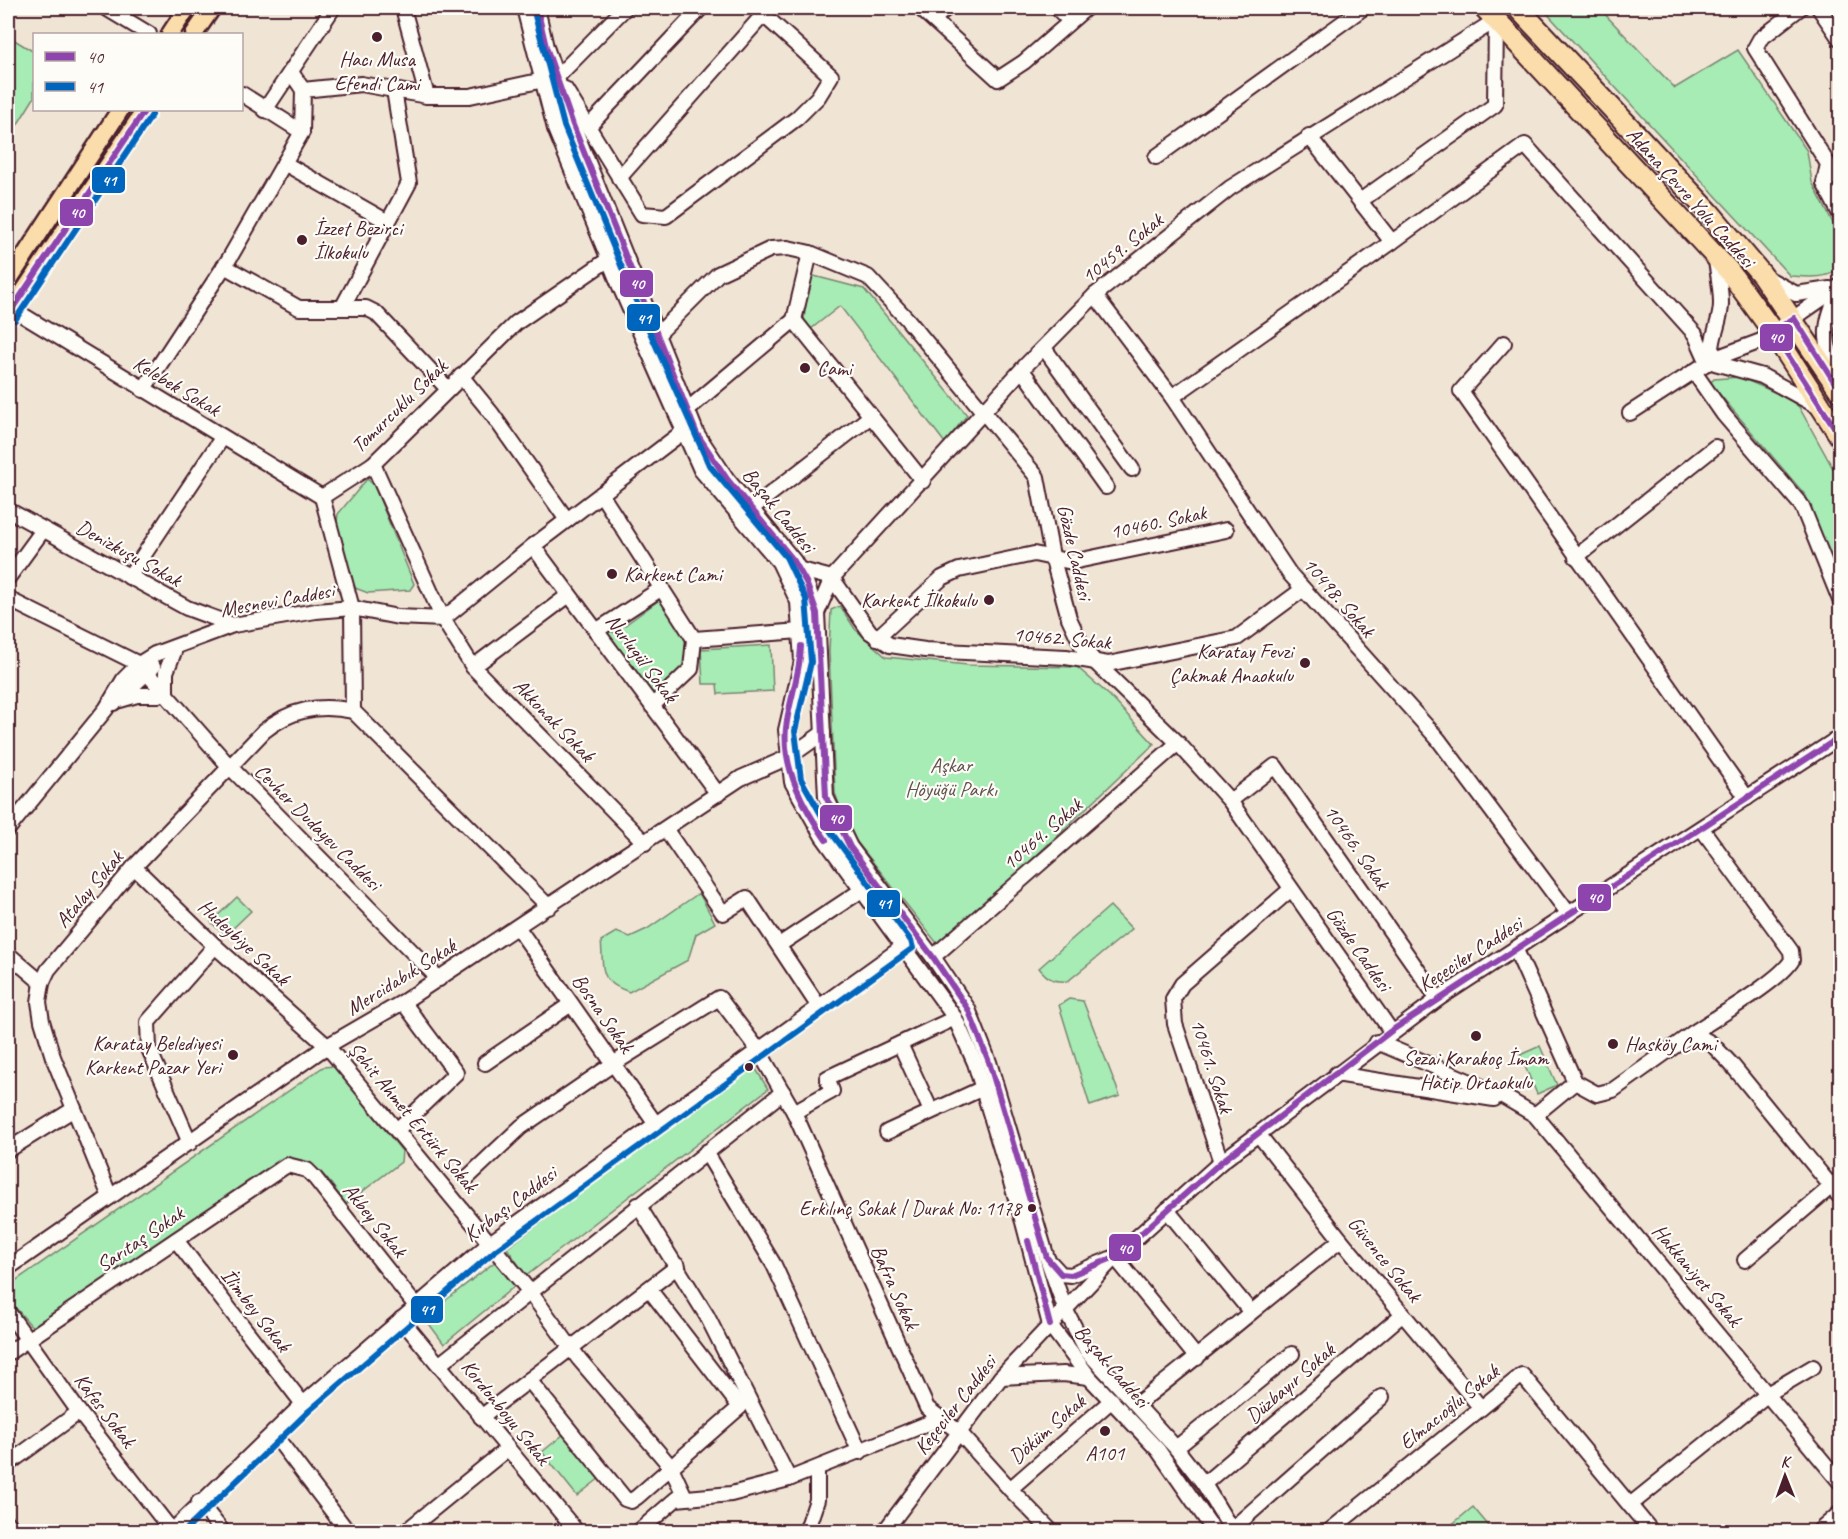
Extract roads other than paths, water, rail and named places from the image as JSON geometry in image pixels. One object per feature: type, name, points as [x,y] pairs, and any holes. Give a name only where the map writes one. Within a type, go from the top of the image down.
[{"type":"highway","name":"Adana Çevre Yolu Caddesi","points":[[1518,8],[1709,212],[1762,275],[1794,318],[1840,391]]},
{"type":"highway","name":"Adana Çevre Yolu Caddesi","points":[[1491,14],[1715,256],[1773,332],[1840,436]]},
{"type":"main road","points":[[171,33],[187,8]]},
{"type":"main road","points":[[195,33],[212,8]]},
{"type":"main road","points":[[8,281],[119,111]]},
{"type":"main road","points":[[9,312],[144,111]]},
{"type":"street","points":[[106,8],[147,33]]},
{"type":"street","points":[[265,110],[333,8]]},
{"type":"street","points":[[403,8],[427,96]]},
{"type":"street","name":"Başak Caddesi","points":[[524,8],[551,80],[658,334],[697,434],[727,479],[801,570],[817,613],[826,797],[850,847],[933,957],[968,1009],[989,1062],[1047,1258],[1065,1308],[1087,1350],[1176,1448],[1204,1484],[1232,1530]]},
{"type":"street","name":"Başak Caddesi","points":[[537,8],[551,80],[555,129],[701,470],[779,562],[798,602],[802,661],[786,730],[792,782],[824,837],[955,1018],[975,1064],[1023,1222],[1050,1325],[1089,1377],[1158,1450],[1215,1532]]},
{"type":"street","points":[[303,90],[361,84],[427,96],[470,96],[551,80],[625,8]]},
{"type":"street","points":[[589,126],[700,8]]},
{"type":"street","points":[[921,8],[999,79],[1024,62],[1086,8]]},
{"type":"street","points":[[933,19],[947,8]]},
{"type":"street","points":[[1057,8],[1070,21]]},
{"type":"street","points":[[1155,157],[1363,8]]},
{"type":"street","points":[[1800,8],[1760,39],[1755,48],[1828,164],[1824,183],[1840,214]]},
{"type":"street","points":[[1819,8],[1840,39]]},
{"type":"street","points":[[551,80],[589,126],[619,178],[642,214],[666,216],[797,118],[818,97],[831,76],[759,11],[619,178]]},
{"type":"street","points":[[1360,201],[1495,105],[1491,14]]},
{"type":"street","name":"10459. Sokak","points":[[817,613],[832,578],[1022,370],[1095,295],[1230,188],[1491,14]]},
{"type":"street","points":[[143,390],[224,266],[302,132],[303,90],[291,72]]},
{"type":"street","points":[[342,308],[409,183],[394,90]]},
{"type":"street","points":[[243,95],[302,132]]},
{"type":"street","points":[[1309,136],[1392,242]]},
{"type":"street","points":[[1172,397],[1525,145],[1695,334],[1711,361],[1730,369],[1762,375],[1824,410]]},
{"type":"street","points":[[284,163],[388,222]]},
{"type":"street","points":[[1824,183],[1840,171]]},
{"type":"street","name":"Gözde Caddesi","points":[[658,334],[718,274],[771,249],[788,248],[810,253],[868,277],[908,320],[985,411],[1037,477],[1052,556],[1075,633],[1096,663],[1178,743],[1230,801],[1391,1031]]},
{"type":"street","points":[[687,410],[794,320],[810,253]]},
{"type":"street","points":[[1711,361],[1712,342],[1721,306],[1715,256]]},
{"type":"street","name":"Tomurcuklu Sokak","points":[[322,497],[373,464],[516,323],[609,259]]},
{"type":"street","points":[[224,266],[299,308],[366,308],[376,313],[448,389]]},
{"type":"street","points":[[1762,275],[1796,294],[1840,287]]},
{"type":"street","points":[[1630,413],[1711,361],[1761,341],[1840,287]]},
{"type":"street","points":[[1840,287],[1826,322],[1828,344],[1840,377]]},
{"type":"street","name":"10498. Sokak","points":[[1095,295],[1172,397],[1276,555],[1302,590],[1438,739],[1569,914]]},
{"type":"street","name":"Kelebek Sokak","points":[[9,312],[322,497]]},
{"type":"street","points":[[794,320],[923,481]]},
{"type":"street","points":[[1504,343],[1461,391],[1747,798]]},
{"type":"street","points":[[1044,348],[1132,469]]},
{"type":"street","points":[[1022,370],[1106,487]]},
{"type":"street","points":[[1694,372],[1724,415],[1802,506],[1840,600]]},
{"type":"street","points":[[461,376],[492,414],[567,520]]},
{"type":"street","points":[[751,509],[871,416]]},
{"type":"street","points":[[443,619],[533,546],[684,431]]},
{"type":"street","points":[[129,577],[222,438]]},
{"type":"street","points":[[1576,557],[1716,447]]},
{"type":"street","name":"Akkonak Sokak","points":[[373,464],[443,619],[473,667],[645,843]]},
{"type":"street","points":[[601,494],[694,639],[691,669],[652,706]]},
{"type":"street","points":[[322,497],[352,608],[353,711],[549,907]]},
{"type":"street","name":"Denizkuşu Sokak","points":[[8,510],[187,608],[233,625]]},
{"type":"street","points":[[8,578],[43,530]]},
{"type":"street","name":"10460. Sokak","points":[[877,638],[950,573],[1034,554],[1072,562],[1226,530]]},
{"type":"street","name":"Nurlugül Sokak","points":[[533,546],[718,794]]},
{"type":"street","points":[[801,570],[832,578]]},
{"type":"street","name":"10462. Sokak","points":[[832,578],[863,624],[877,638],[890,645],[911,649],[1066,657],[1096,663],[1119,664],[1237,638],[1302,590]]},
{"type":"street","points":[[596,631],[662,588]]},
{"type":"street","points":[[473,667],[569,595]]},
{"type":"street","name":"Cevher Dudayev Caddesi","points":[[8,599],[103,647],[139,671],[229,766],[439,979]]},
{"type":"street","name":"Mesnevi Caddesi","points":[[8,829],[155,654],[190,643],[233,625],[352,608],[398,617],[443,619]]},
{"type":"street","points":[[694,639],[800,631]]},
{"type":"street","points":[[139,671],[190,643]]},
{"type":"street","points":[[111,705],[137,695],[165,697],[166,672],[174,652]]},
{"type":"street","name":"Atalay Sokak","points":[[42,983],[48,970],[134,867],[264,731],[285,716],[323,707],[353,711]]},
{"type":"street","name":"Mercidabık Sokak","points":[[8,1268],[327,1046],[403,1002],[518,928],[741,778],[789,757],[823,733]]},
{"type":"street","name":"Keçeciler Caddesi","points":[[884,1532],[1001,1377],[1115,1257],[1221,1162],[1260,1135],[1391,1031],[1840,737]]},
{"type":"street","name":"10464. Sokak","points":[[933,957],[1178,743]]},
{"type":"street","name":"10466. Sokak","points":[[1230,801],[1275,766],[1438,999]]},
{"type":"street","points":[[1516,950],[1575,1082],[1597,1094],[1614,1090],[1770,980],[1792,960],[1791,951],[1702,828]]},
{"type":"street","points":[[666,830],[723,913],[747,898],[819,1007]]},
{"type":"street","name":"Hudeybiye Sokak","points":[[134,867],[215,946],[327,1046]]},
{"type":"street","name":"10461. Sokak","points":[[1221,1162],[1175,1024],[1173,999],[1182,984],[1291,889]]},
{"type":"street","points":[[779,945],[862,890]]},
{"type":"street","name":"Bosna Sokak","points":[[518,928],[655,1123]]},
{"type":"street","points":[[190,1143],[149,1049],[148,1022],[215,946]]},
{"type":"street","name":"Kırbaşı Caddesi","points":[[172,1531],[199,1502],[303,1404],[490,1243],[904,946]]},
{"type":"street","points":[[8,954],[42,983],[39,1002],[42,1021],[74,1109],[110,1197]]},
{"type":"street","name":"Bafra Sokak","points":[[613,1064],[719,998],[759,1051],[794,1112],[927,1408],[959,1432],[1010,1490],[1052,1532]]},
{"type":"street","points":[[397,1130],[456,1073],[403,1002]]},
{"type":"street","points":[[484,1063],[571,1004]]},
{"type":"street","points":[[794,1112],[832,1091],[827,1078],[955,1018]]},
{"type":"street","points":[[1693,1033],[1712,1043],[1732,1065],[1836,1182],[1840,1197]]},
{"type":"street","name":"Hakkaniyet Sokak","points":[[1377,1042],[1514,1102],[1535,1115],[1840,1482]]},
{"type":"street","points":[[900,1044],[931,1111]]},
{"type":"street","name":"Şehit Ahmet Ertürk Sokak","points":[[327,1046],[671,1467],[685,1497]]},
{"type":"street","points":[[467,1178],[521,1127],[613,1064]]},
{"type":"street","name":"Hakkaniyet Sokak","points":[[1336,1074],[1514,1102]]},
{"type":"street","points":[[1535,1115],[1575,1082]]},
{"type":"street","points":[[887,1132],[982,1088]]},
{"type":"street","points":[[440,1364],[783,1092]]},
{"type":"street","points":[[8,1150],[74,1109]]},
{"type":"street","name":"Güvence Sokak","points":[[1260,1135],[1341,1240],[1481,1408]]},
{"type":"street","points":[[706,1152],[774,1265],[860,1452]]},
{"type":"street","name":"Sarıtaş Sokak","points":[[8,1353],[279,1170],[287,1165],[296,1166]]},
{"type":"street","name":"Akbey Sokak","points":[[296,1166],[307,1170],[315,1178],[416,1306]]},
{"type":"street","points":[[1745,1260],[1836,1182]]},
{"type":"street","points":[[638,1205],[678,1266],[746,1404],[789,1479]]},
{"type":"street","points":[[1167,1210],[1250,1311]]},
{"type":"street","name":"İlimbey Sokak","points":[[176,1240],[303,1404]]},
{"type":"street","points":[[1137,1404],[1341,1240]]},
{"type":"street","points":[[1047,1258],[1061,1274],[1071,1275],[1115,1257],[1197,1358]]},
{"type":"street","points":[[481,1417],[678,1266]]},
{"type":"street","points":[[649,1289],[746,1404]]},
{"type":"street","name":"Kafes Sokak","points":[[8,1312],[79,1412],[172,1531]]},
{"type":"street","name":"Düzbayır Sokak","points":[[1204,1484],[1403,1314]]},
{"type":"street","name":"Kordonboyu Sokak","points":[[401,1319],[577,1532]]},
{"type":"street","points":[[1176,1448],[1292,1354]]},
{"type":"street","points":[[1630,1505],[1768,1393],[1813,1367]]},
{"type":"street","points":[[1001,1377],[1063,1374],[1089,1377]]},
{"type":"street","name":"Elmacıoğlu Sokak","points":[[1328,1532],[1522,1375],[1652,1532]]},
{"type":"street","points":[[529,1380],[625,1499],[631,1501],[746,1404]]},
{"type":"street","points":[[1232,1530],[1382,1397]]},
{"type":"street","name":"Döküm Sokak","points":[[1010,1490],[1112,1400]]},
{"type":"street","points":[[8,1464],[79,1412]]},
{"type":"street","points":[[638,1532],[676,1499],[731,1494],[789,1479],[939,1419]]},
{"type":"street","points":[[273,1433],[348,1532]]},
{"type":"street","points":[[405,1532],[507,1449]]},
{"type":"street","points":[[807,1532],[817,1500],[817,1469]]},
{"type":"street","points":[[199,1502],[223,1532]]},
{"type":"street","points":[[1818,1532],[1840,1513]]},
{"type":"street","points":[[8,1523],[14,1532]]},
{"type":"place","name":"Hacı Musa Efendi Cami","points":[[377,37]]},
{"type":"place","name":"İzzet Bezirci İlkokulu","points":[[302,240]]},
{"type":"place","name":"Cami","points":[[805,368]]},
{"type":"place","name":"Karkent Cami","points":[[612,574]]},
{"type":"place","name":"Karkent İlkokulu","points":[[989,600]]},
{"type":"place","name":"Karatay Fevzi Çakmak Anaokulu","points":[[1305,663]]},
{"type":"place","name":"Sezai Karakoç İmam Hatip Ortaokulu","points":[[1476,1036]]},
{"type":"place","name":"Hasköy Cami","points":[[1613,1044]]},
{"type":"place","name":"Karatay Belediyesi Karkent Pazar Yeri","points":[[233,1055]]},
{"type":"place","name":"Erkılınç Sokak | Durak No: 1178","points":[[1032,1208]]},
{"type":"place","name":"A101","points":[[1105,1431]]},
{"type":"park label","name":"Aşkar Höyüğü Parkı","points":[[951,777]]}]
